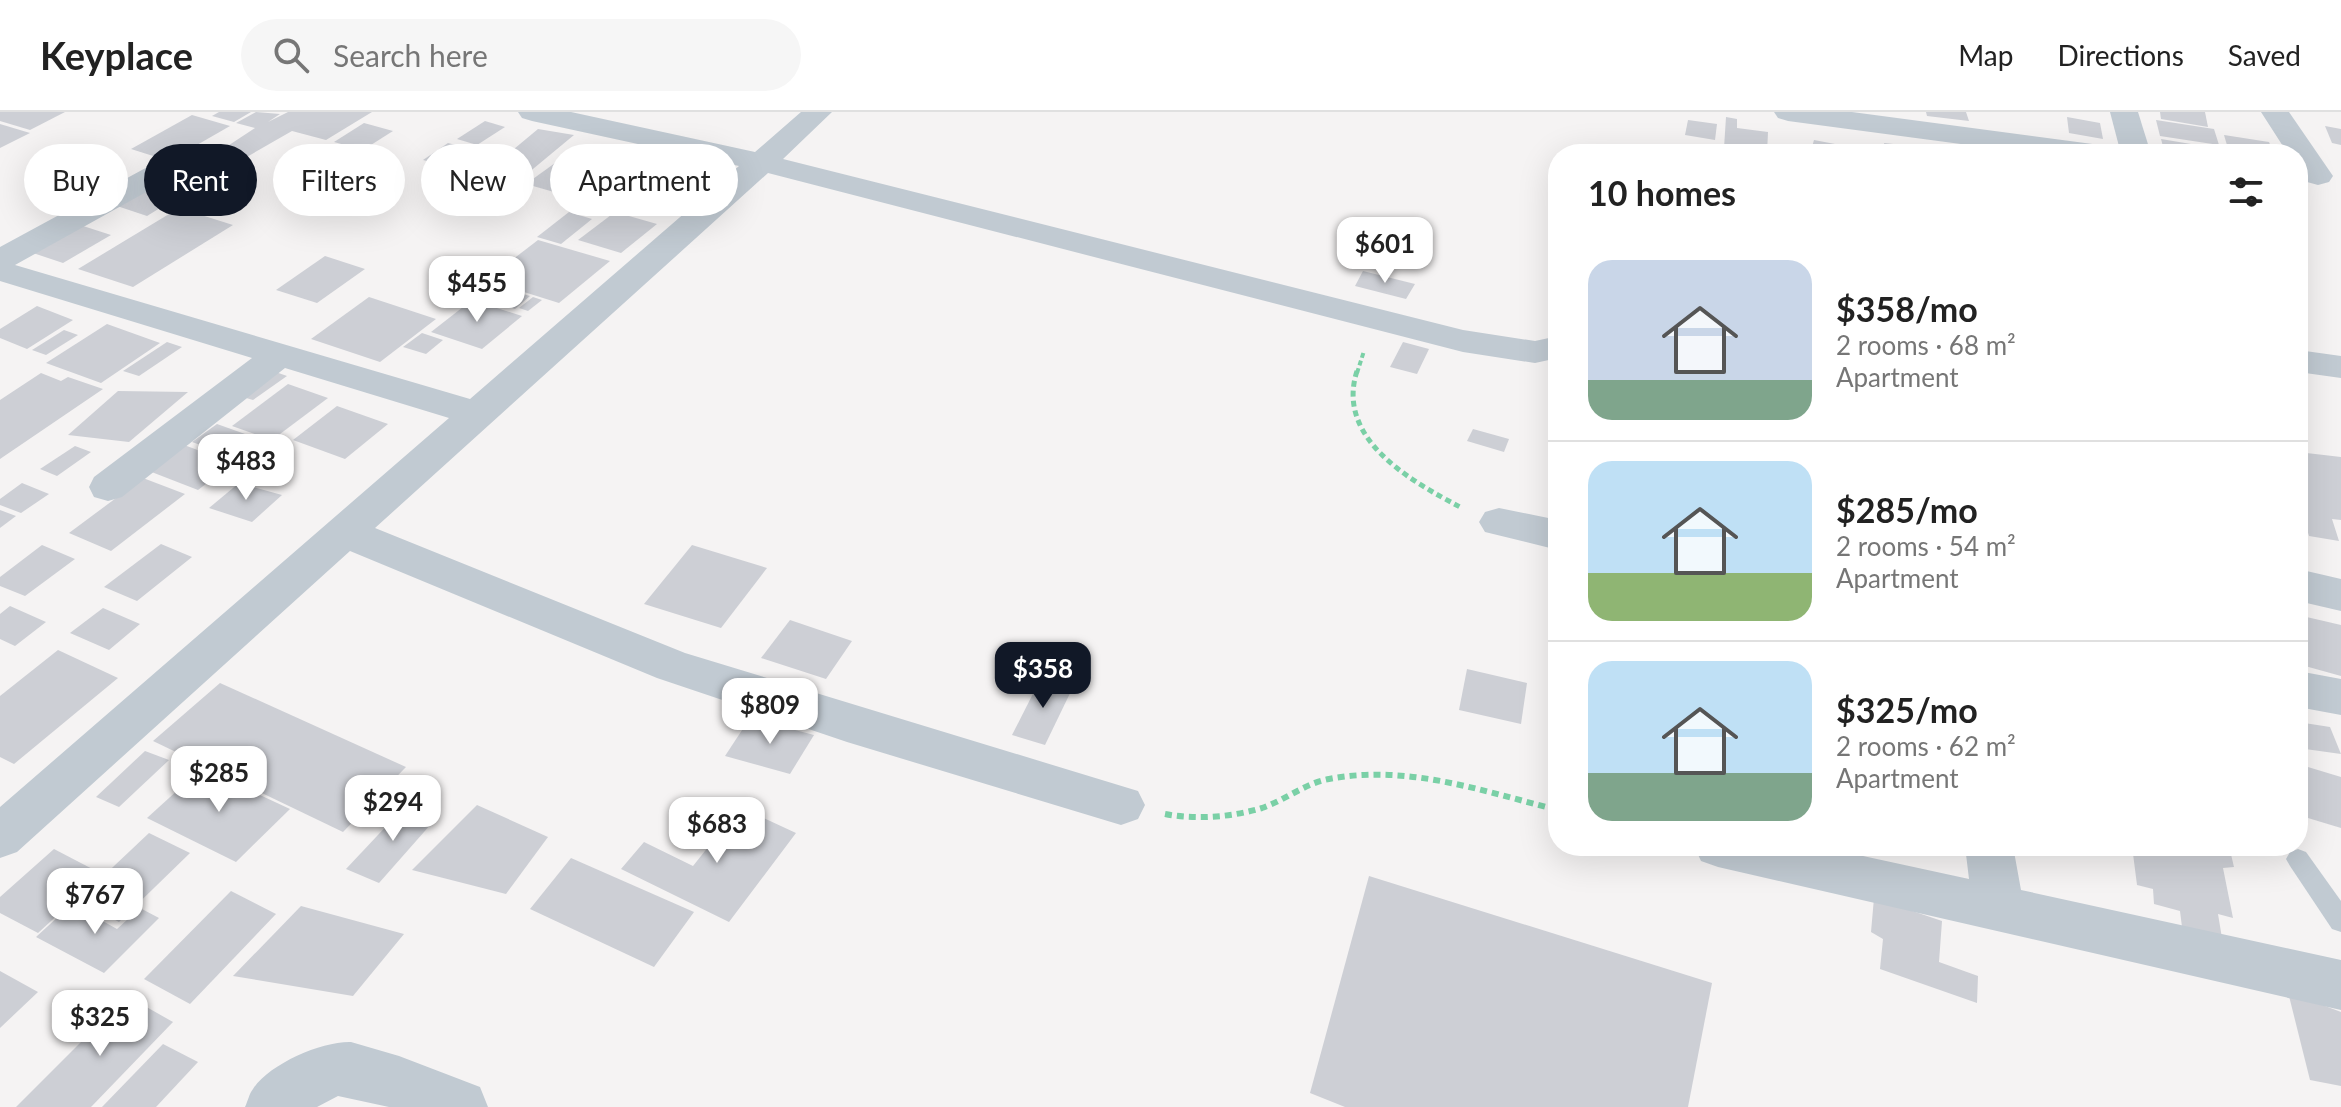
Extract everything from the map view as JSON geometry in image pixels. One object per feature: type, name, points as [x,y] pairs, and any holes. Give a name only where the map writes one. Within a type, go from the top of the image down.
[{"type":"street","points":[[532,112],[761,162],[1378,321],[1509,350],[1535,352],[1548,349]]},
{"type":"street","points":[[0,837],[818,112]]},
{"type":"street","points":[[1788,112],[2026,144]]},
{"type":"street","points":[[2124,112],[2133,144]]},
{"type":"street","points":[[2275,112],[2297,144]]},
{"type":"street","points":[[0,260],[144,181]]},
{"type":"street","points":[[0,271],[477,414]]},
{"type":"street","points":[[108,487],[279,355]]},
{"type":"street","points":[[2308,362],[2341,367]]},
{"type":"street","points":[[1499,522],[1548,533]]},
{"type":"street","points":[[344,532],[672,666],[847,723],[1121,805]]},
{"type":"street","points":[[2308,587],[2341,595]]},
{"type":"street","points":[[2308,691],[2341,697]]},
{"type":"street","points":[[1762,856],[2341,985]]},
{"type":"street","points":[[1991,856],[1999,910]]},
{"type":"street","points":[[273,1107],[301,1084],[338,1069],[373,1075],[460,1107]]},
{"type":"lane","points":[[2298,859],[2341,921]]},
{"type":"path","points":[[1378,321],[1359,360],[1353,399],[1366,441],[1396,470],[1432,494],[1499,522]]},
{"type":"path","points":[[1121,805],[1192,819],[1261,808],[1326,779],[1379,773],[1429,777],[1548,807]]},
{"type":"building","points":[[0,112],[65,112],[30,130],[0,121]]},
{"type":"building","points":[[219,112],[251,112],[234,122],[212,116]]},
{"type":"building","points":[[256,112],[280,114],[268,122],[288,112],[372,112],[326,140],[292,131],[257,151],[257,144],[231,144],[255,128],[236,123]]},
{"type":"building","points":[[1926,112],[1966,112],[1969,121],[1927,116]]},
{"type":"building","points":[[2160,112],[2205,112],[2208,127],[2161,119]]},
{"type":"building","points":[[192,115],[230,126],[199,144],[144,144],[144,153],[131,149]]},
{"type":"building","points":[[1726,117],[1737,119],[1737,128],[1768,132],[1767,144],[1724,144]]},
{"type":"building","points":[[2067,117],[2100,123],[2103,139],[2069,133]]},
{"type":"building","points":[[1688,120],[1717,124],[1715,140],[1685,135]]},
{"type":"building","points":[[2156,120],[2214,129],[2219,144],[2212,144],[2160,136]]},
{"type":"building","points":[[485,121],[505,127],[479,144],[457,139]]},
{"type":"building","points":[[364,123],[393,131],[372,144],[334,142]]},
{"type":"building","points":[[0,124],[30,133],[0,148]]},
{"type":"building","points":[[2325,126],[2341,129],[2341,145],[2332,143]]},
{"type":"building","points":[[538,129],[574,135],[563,144],[550,144],[550,155],[534,168],[534,144],[520,144]]},
{"type":"building","points":[[2224,135],[2270,144],[2227,144]]},
{"type":"building","points":[[2161,139],[2191,144],[2162,144]]},
{"type":"building","points":[[1814,140],[1835,144],[1813,144]]},
{"type":"building","points":[[550,167],[550,191],[534,186],[534,178]]},
{"type":"building","points":[[144,192],[144,215],[128,210],[128,200]]},
{"type":"building","points":[[166,216],[204,216],[233,225],[133,287],[78,269]]},
{"type":"building","points":[[564,216],[592,219],[561,244],[537,237]]},
{"type":"building","points":[[610,216],[629,216],[657,224],[621,253],[578,240]]},
{"type":"building","points":[[80,225],[111,235],[63,263],[33,253]]},
{"type":"building","points":[[538,240],[610,261],[559,303],[486,280]]},
{"type":"building","points":[[325,256],[365,269],[317,303],[276,290]]},
{"type":"building","points":[[1363,271],[1415,284],[1406,299],[1355,286]]},
{"type":"building","points":[[506,289],[530,296],[515,309],[490,301]]},
{"type":"building","points":[[369,297],[436,319],[380,362],[311,339]]},
{"type":"building","points":[[533,297],[542,300],[528,311],[519,308]]},
{"type":"building","points":[[472,300],[522,316],[482,349],[431,332]]},
{"type":"building","points":[[37,306],[73,320],[27,349],[0,338],[0,329]]},
{"type":"building","points":[[107,324],[160,343],[101,383],[46,363]]},
{"type":"building","points":[[64,330],[78,335],[46,355],[32,350]]},
{"type":"building","points":[[422,333],[443,340],[426,354],[403,347]]},
{"type":"building","points":[[167,342],[182,347],[139,376],[123,371]]},
{"type":"building","points":[[1403,342],[1429,349],[1417,374],[1390,367]]},
{"type":"building","points":[[270,370],[287,376],[253,400],[236,395]]},
{"type":"building","points":[[41,373],[61,381],[68,377],[103,389],[0,459],[0,400]]},
{"type":"building","points":[[288,384],[328,398],[272,440],[232,426]]},
{"type":"building","points":[[118,391],[188,392],[129,442],[68,435]]},
{"type":"building","points":[[337,406],[388,424],[345,459],[293,440]]},
{"type":"building","points":[[217,424],[245,434],[220,452],[192,442]]},
{"type":"building","points":[[1473,429],[1509,439],[1504,452],[1467,441]]},
{"type":"building","points":[[184,445],[233,463],[198,490],[149,471]]},
{"type":"building","points":[[75,446],[91,452],[57,476],[40,469]]},
{"type":"building","points":[[2308,453],[2341,457],[2341,520],[2332,519],[2339,541],[2309,536]]},
{"type":"building","points":[[143,478],[185,494],[111,551],[69,533]]},
{"type":"building","points":[[22,483],[49,494],[21,513],[0,505],[0,499]]},
{"type":"building","points":[[239,483],[282,495],[252,522],[209,508]]},
{"type":"building","points":[[0,510],[16,516],[0,528]]},
{"type":"building","points":[[161,544],[192,557],[137,601],[104,587]]},
{"type":"building","points":[[42,545],[75,559],[25,596],[0,586],[0,577]]},
{"type":"building","points":[[692,545],[767,568],[721,628],[644,604]]},
{"type":"building","points":[[10,606],[46,622],[15,646],[0,639],[0,614]]},
{"type":"building","points":[[103,608],[140,624],[109,650],[70,633]]},
{"type":"building","points":[[2308,617],[2341,625],[2341,676],[2308,667]]},
{"type":"building","points":[[790,620],[852,641],[826,679],[761,658]]},
{"type":"building","points":[[58,650],[118,678],[14,764],[0,757],[0,696]]},
{"type":"building","points":[[1467,669],[1527,683],[1521,724],[1459,710]]},
{"type":"building","points":[[1042,676],[1074,685],[1045,745],[1012,735]]},
{"type":"building","points":[[220,683],[406,767],[343,832],[153,741]]},
{"type":"building","points":[[750,718],[814,735],[790,774],[725,756]]},
{"type":"building","points":[[2308,724],[2330,727],[2341,754],[2308,749]]},
{"type":"building","points":[[145,751],[169,760],[119,807],[96,797]]},
{"type":"building","points":[[2308,767],[2341,777],[2341,828],[2308,818]]},
{"type":"building","points":[[202,768],[290,809],[236,862],[147,818]]},
{"type":"building","points":[[408,803],[439,815],[379,883],[346,869]]},
{"type":"building","points":[[477,805],[548,837],[506,894],[412,870]]},
{"type":"building","points":[[740,807],[796,833],[729,922],[621,869],[644,842],[693,866]]},
{"type":"building","points":[[149,833],[190,853],[119,922],[78,900]]},
{"type":"building","points":[[54,849],[102,874],[38,933],[0,913],[0,897]]},
{"type":"building","points":[[2133,856],[2231,856],[2234,867],[2223,868],[2233,918],[2218,914],[2222,938],[2182,927],[2180,911],[2154,904],[2153,889],[2137,885]]},
{"type":"building","points":[[571,858],[694,912],[654,967],[530,909]]},
{"type":"building","points":[[1369,876],[1712,983],[1688,1107],[1345,1107],[1310,1093]]},
{"type":"building","points":[[231,891],[276,914],[190,1004],[144,979]]},
{"type":"building","points":[[1874,898],[1942,921],[1939,962],[1978,976],[1977,1003],[1880,969],[1883,939],[1871,932]]},
{"type":"building","points":[[72,904],[117,929],[140,908],[159,918],[104,973],[36,937]]},
{"type":"building","points":[[301,906],[404,934],[353,996],[233,976]]},
{"type":"building","points":[[0,971],[38,992],[0,1028]]},
{"type":"building","points":[[2288,992],[2341,1012],[2341,1086],[2310,1080]]},
{"type":"building","points":[[127,996],[173,1022],[91,1107],[16,1107]]},
{"type":"building","points":[[163,1044],[198,1062],[156,1107],[102,1107]]}]
